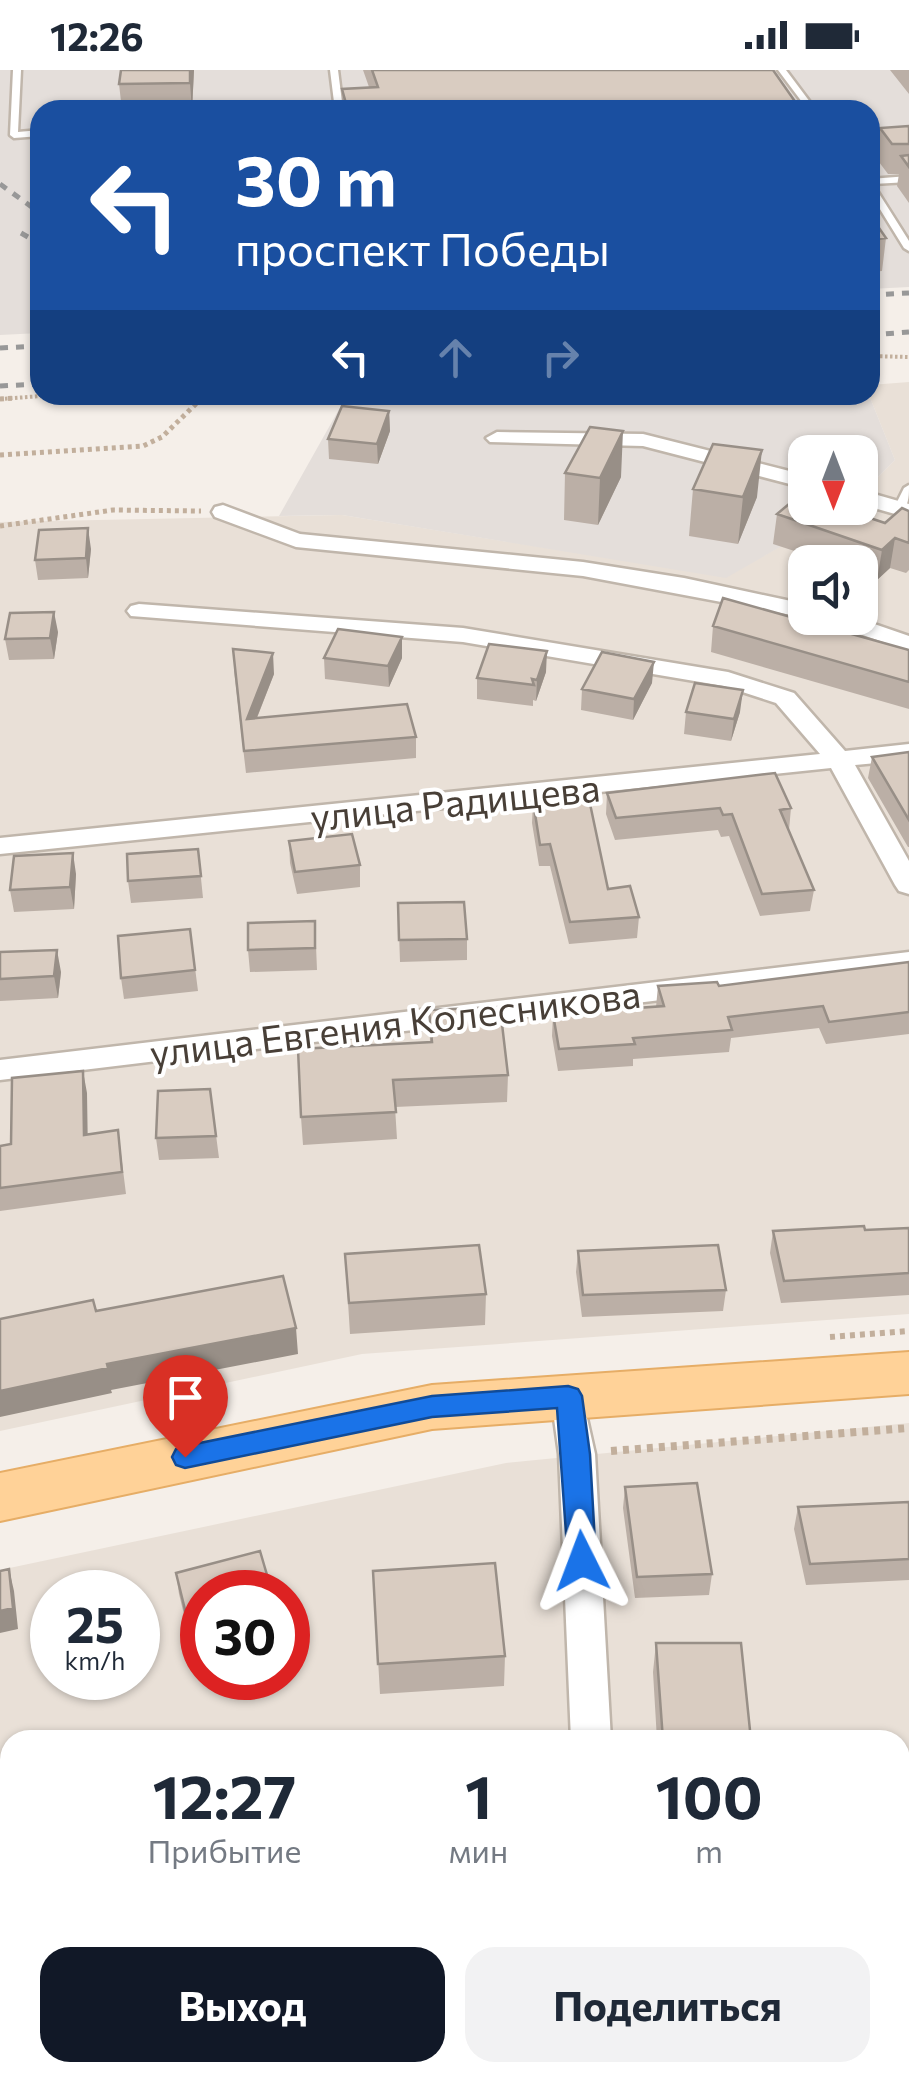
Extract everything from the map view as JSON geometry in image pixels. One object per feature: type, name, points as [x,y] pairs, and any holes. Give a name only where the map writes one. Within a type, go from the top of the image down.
[{"type":"main road","points":[[0,1497],[432,1406],[909,1374]]},
{"type":"street","points":[[497,438],[643,440],[788,478]]},
{"type":"street","points":[[878,499],[906,502]]},
{"type":"street","points":[[223,512],[296,540],[583,570],[684,585],[788,607]]},
{"type":"street","points":[[139,611],[462,635],[728,679],[784,698],[840,761],[909,884]]},
{"type":"street","points":[[878,633],[909,644]]},
{"type":"street","name":"улица Радищева","points":[[0,846],[909,752]]},
{"type":"street","name":"улица Евгения Колесникова","points":[[0,1070],[909,961]]},
{"type":"street","points":[[568,1396],[576,1454],[590,1730]]},
{"type":"lane","points":[[17,70],[14,134],[30,133]]},
{"type":"lane","points":[[334,70],[338,100]]},
{"type":"lane","points":[[782,70],[804,100]]},
{"type":"lane","points":[[880,183],[909,179]]},
{"type":"lane","points":[[880,200],[909,248]]},
{"type":"path","points":[[880,356],[909,357]]},
{"type":"path","points":[[0,398],[30,396]]},
{"type":"path","points":[[0,455],[154,443],[190,405]]},
{"type":"path","points":[[0,526],[113,510],[223,512]]},
{"type":"path","points":[[576,1454],[909,1428]]},
{"type":"shaded area","points":[[0,70],[909,70],[909,287],[880,288],[880,100],[30,100],[30,334],[0,335]]},
{"type":"shaded area","points":[[909,382],[909,1314],[362,1354],[0,1431],[0,522],[342,515],[726,577],[818,525],[878,525],[878,477],[895,460],[873,405],[880,405],[880,384]]},
{"type":"shaded area","points":[[341,405],[873,405],[895,460],[878,477],[878,435],[788,435],[788,525],[818,525],[726,578],[342,515],[279,516]]},
{"type":"shaded area","points":[[909,1423],[909,1730],[0,1730],[0,1570],[506,1463]]},
{"type":"building","points":[[121,70],[190,70],[190,83],[119,84]]},
{"type":"building","points":[[372,70],[773,70],[794,100],[345,100],[342,89],[378,87]]},
{"type":"building","points":[[909,126],[909,144],[892,144],[880,128]]},
{"type":"building","points":[[342,406],[389,411],[377,444],[328,439]]},
{"type":"building","points":[[590,427],[623,431],[600,478],[565,473]]},
{"type":"building","points":[[713,444],[762,450],[743,497],[693,489]]},
{"type":"building","points":[[788,505],[788,518],[777,514]]},
{"type":"building","points":[[902,508],[909,511],[909,543],[895,538],[882,550],[878,545],[809,525],[878,525],[878,521],[885,523]]},
{"type":"building","points":[[88,528],[86,558],[35,560],[39,530]]},
{"type":"building","points":[[723,598],[788,616],[788,635],[855,635],[909,650],[909,682],[713,626]]},
{"type":"building","points":[[54,612],[50,638],[5,639],[10,613]]},
{"type":"building","points":[[338,629],[402,637],[388,666],[324,658]]},
{"type":"building","points":[[489,644],[547,651],[537,680],[532,679],[534,685],[477,678]]},
{"type":"building","points":[[233,649],[273,653],[247,719],[407,704],[416,737],[244,751]]},
{"type":"building","points":[[602,652],[654,662],[634,699],[582,689]]},
{"type":"building","points":[[695,683],[743,690],[734,719],[686,712]]},
{"type":"building","points":[[909,752],[909,820],[872,757]]},
{"type":"building","points":[[775,773],[791,808],[780,810],[814,890],[762,894],[732,814],[723,815],[720,808],[616,818],[607,793]]},
{"type":"building","points":[[589,799],[608,889],[630,886],[639,917],[570,922],[550,844],[540,845],[533,801]]},
{"type":"building","points":[[352,834],[360,865],[295,872],[289,841]]},
{"type":"building","points":[[198,849],[201,876],[128,881],[127,854]]},
{"type":"building","points":[[73,853],[70,887],[10,890],[14,856]]},
{"type":"building","points":[[464,902],[467,939],[399,940],[398,903]]},
{"type":"building","points":[[315,921],[315,948],[248,950],[248,923]]},
{"type":"building","points":[[190,929],[195,970],[121,978],[118,936]]},
{"type":"building","points":[[57,950],[54,976],[0,979],[0,952]]},
{"type":"building","points":[[909,962],[909,1012],[829,1022],[823,1006],[728,1017],[732,1030],[633,1038],[635,1044],[559,1049],[553,1014],[664,1006],[658,986],[717,982],[719,986]]},
{"type":"building","points":[[500,1007],[508,1075],[393,1080],[396,1112],[301,1117],[298,1049],[432,1042],[429,1010]]},
{"type":"building","points":[[83,1071],[84,1135],[118,1130],[122,1172],[0,1188],[0,1146],[11,1144],[12,1078]]},
{"type":"building","points":[[210,1089],[216,1136],[156,1138],[158,1091]]},
{"type":"building","points":[[864,1226],[865,1230],[909,1228],[909,1273],[784,1281],[773,1231]]},
{"type":"building","points":[[479,1245],[486,1294],[349,1303],[345,1254]]},
{"type":"building","points":[[718,1245],[726,1290],[583,1295],[578,1251]]},
{"type":"building","points":[[283,1276],[296,1328],[107,1364],[108,1368],[0,1391],[0,1319],[93,1300],[96,1311]]},
{"type":"building","points":[[697,1483],[712,1574],[637,1577],[625,1487]]},
{"type":"building","points":[[909,1502],[909,1559],[810,1564],[798,1507]]},
{"type":"building","points":[[260,1551],[266,1570],[187,1570]]},
{"type":"building","points":[[495,1563],[505,1656],[378,1664],[373,1571]]},
{"type":"building","points":[[9,1569],[13,1608],[0,1611],[0,1571]]},
{"type":"building","points":[[656,1643],[741,1643],[750,1730],[662,1730]]},
{"type":"railway","points":[[0,184],[30,206]]},
{"type":"railway","points":[[21,233],[30,238]]},
{"type":"railway","points":[[880,294],[909,293]]},
{"type":"railway","points":[[880,334],[909,332]]},
{"type":"railway","points":[[0,348],[30,346]]},
{"type":"railway","points":[[0,386],[30,384]]},
{"type":"route","points":[[185,1457],[432,1406],[568,1396],[576,1454],[582,1561]]}]
